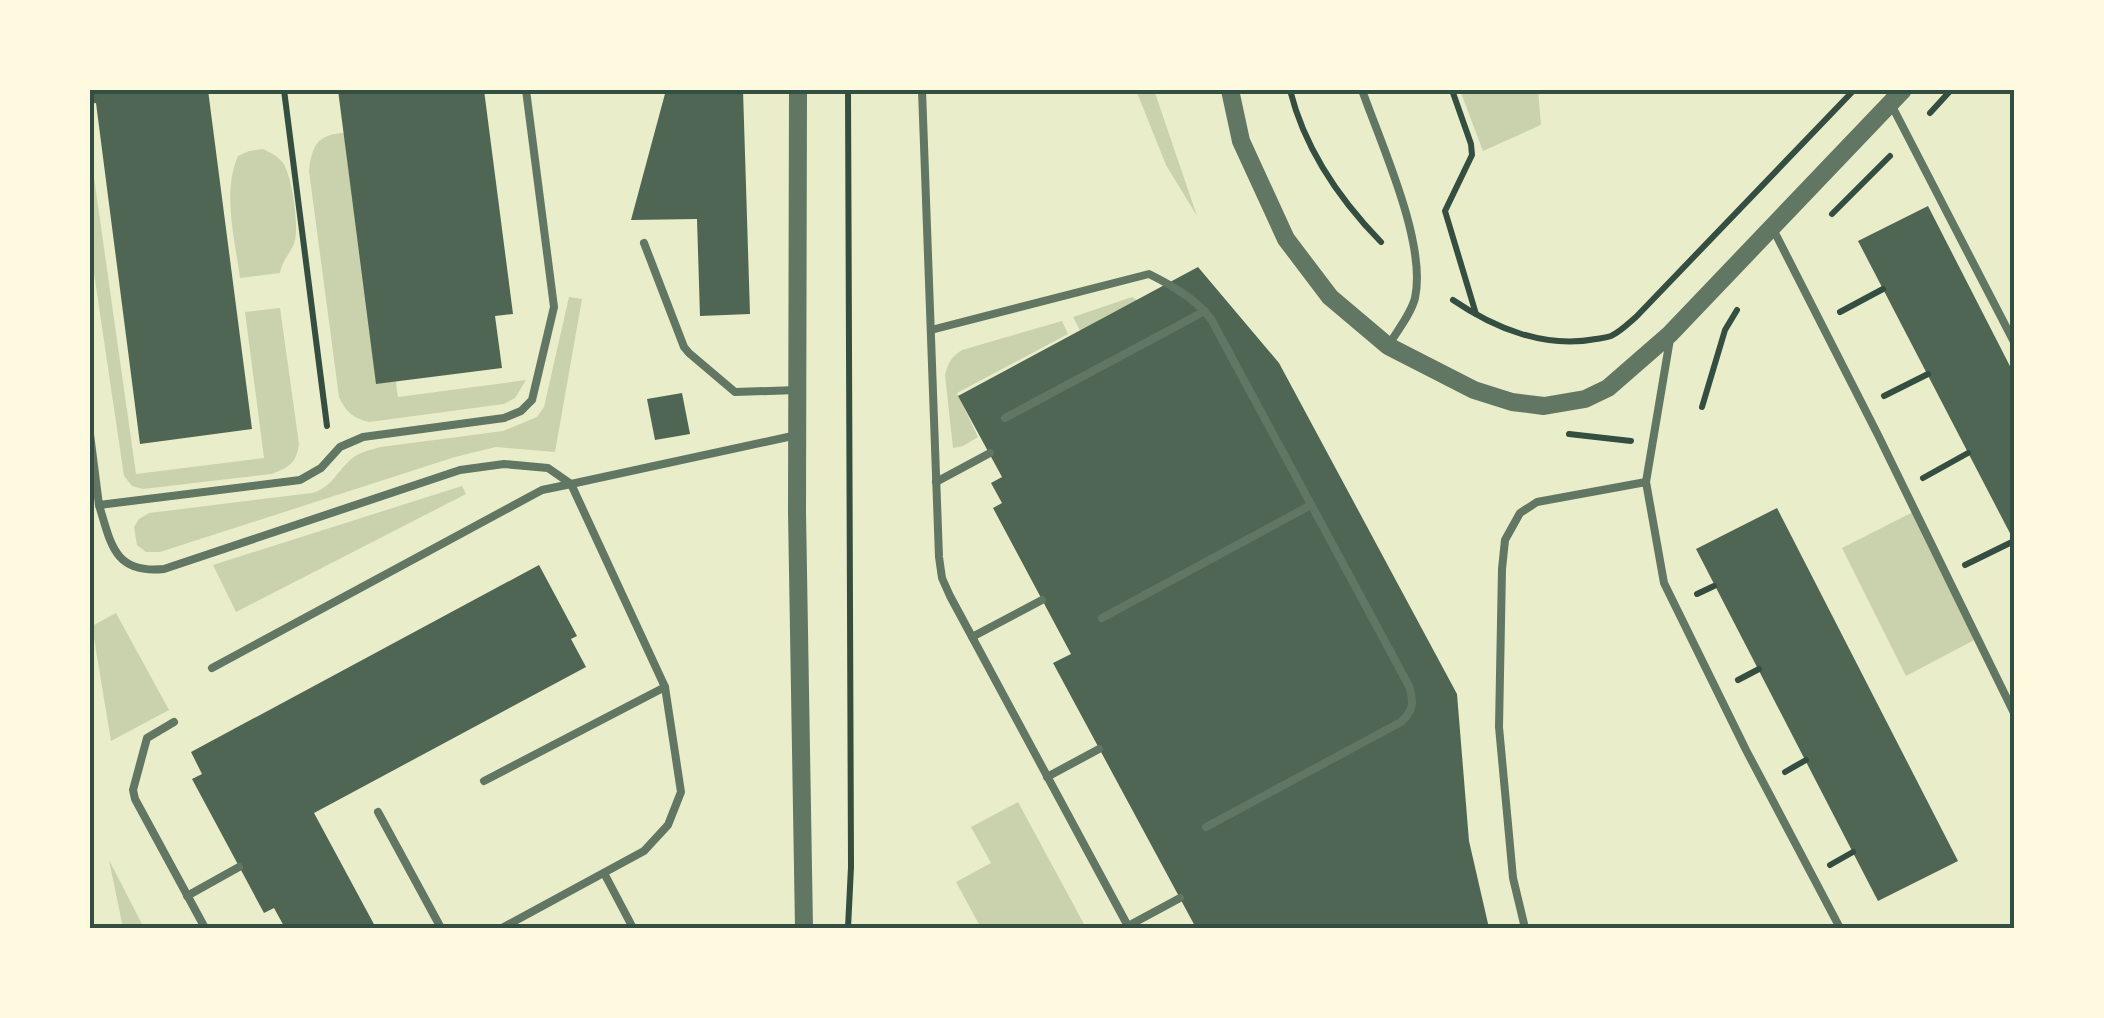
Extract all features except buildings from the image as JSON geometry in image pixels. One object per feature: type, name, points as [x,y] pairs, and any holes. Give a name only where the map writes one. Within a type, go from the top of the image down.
[{"type":"street","points":[[798,90],[797,435],[804,928]]},
{"type":"street","points":[[1230,90],[1241,141],[1286,239],[1330,297],[1388,346],[1474,390],[1512,402],[1544,406],[1585,400],[1608,388],[1670,334],[1896,96]]},
{"type":"lane","points":[[99,504],[300,480],[321,468],[340,447],[364,436],[504,418],[522,411],[532,400],[554,306],[526,90]]},
{"type":"lane","points":[[922,90],[942,578],[1128,927],[1180,898]]},
{"type":"lane","points":[[1362,90],[1407,214],[1417,271],[1414,302],[1388,346]]},
{"type":"lane","points":[[1896,96],[2014,342]]},
{"type":"lane","points":[[1773,228],[2014,712]]},
{"type":"lane","points":[[644,243],[689,353],[735,392],[798,390]]},
{"type":"lane","points":[[931,330],[1141,275],[1155,277],[1205,311],[1409,686],[1413,701],[1410,713],[1401,722],[1206,827]]},
{"type":"lane","points":[[1006,418],[1205,311]]},
{"type":"lane","points":[[1670,334],[1646,482],[1664,583],[1840,928]]},
{"type":"lane","points":[[90,434],[99,504],[112,548],[126,564],[144,571],[164,569],[460,470],[504,464],[548,468],[570,484],[665,687],[681,792],[668,825],[644,851],[502,928]]},
{"type":"lane","points":[[212,668],[542,490],[797,435]]},
{"type":"lane","points":[[936,482],[990,454]]},
{"type":"lane","points":[[1524,928],[1513,878],[1499,727],[1505,540],[1520,513],[1537,502],[1646,482]]},
{"type":"lane","points":[[1102,618],[1310,505]]},
{"type":"lane","points":[[972,637],[1042,600]]},
{"type":"lane","points":[[484,780],[665,687]]},
{"type":"lane","points":[[174,722],[148,738],[132,790],[204,928]]},
{"type":"lane","points":[[1047,776],[1100,749]]},
{"type":"lane","points":[[378,812],[440,928]]},
{"type":"lane","points":[[187,896],[239,868]]},
{"type":"lane","points":[[604,873],[633,928]]},
{"type":"path","points":[[284,90],[332,458]]},
{"type":"path","points":[[848,90],[848,928]]},
{"type":"path","points":[[1290,90],[1332,186],[1381,242]]},
{"type":"path","points":[[1452,90],[1472,155],[1445,211],[1476,316]]},
{"type":"path","points":[[1453,300],[1476,316],[1541,339],[1578,342],[1612,336],[1636,317],[1854,90]]},
{"type":"path","points":[[1930,113],[1951,90]]},
{"type":"path","points":[[1820,225],[1894,152]]},
{"type":"path","points":[[1821,322],[1883,289]]},
{"type":"path","points":[[1702,407],[1726,330],[1745,298]]},
{"type":"path","points":[[1864,406],[1928,374]]},
{"type":"path","points":[[1920,479],[1968,453]]},
{"type":"path","points":[[1963,566],[2014,541]]},
{"type":"green space","points":[[1136,90],[1154,90],[1197,216],[1166,165]]},
{"type":"green space","points":[[1460,90],[1538,90],[1541,125],[1483,151]]},
{"type":"green space","points":[[362,131],[398,397],[526,380],[515,398],[504,404],[369,422],[351,414],[339,397],[309,171],[314,148],[324,138]]},
{"type":"green space","points":[[90,149],[136,474],[264,458],[245,312],[280,308],[299,444],[287,467],[272,474],[143,489],[132,486],[124,476],[90,246]]},
{"type":"green space","points":[[263,149],[279,158],[286,170],[294,203],[296,237],[280,273],[240,278],[231,216],[233,170],[238,156]]},
{"type":"green space","points":[[569,297],[582,299],[555,452],[496,447],[160,552],[146,552],[137,545],[134,527],[149,513],[312,493],[324,488],[350,460],[365,452],[503,431],[537,417],[544,407]]},
{"type":"green space","points":[[1132,297],[1156,312],[1087,344],[1073,317]]},
{"type":"green space","points":[[1062,321],[1068,334],[957,393],[978,437],[953,448],[945,375],[953,358],[962,350]]},
{"type":"green space","points":[[462,486],[466,494],[236,612],[213,565]]},
{"type":"green space","points":[[1915,511],[1978,638],[1906,676],[1842,548]]},
{"type":"green space","points":[[116,613],[169,710],[111,741],[92,626]]},
{"type":"green space","points":[[1018,802],[1085,926],[981,928],[956,882],[991,863],[971,827]]},
{"type":"green space","points":[[109,860],[144,928],[123,928]]}]
